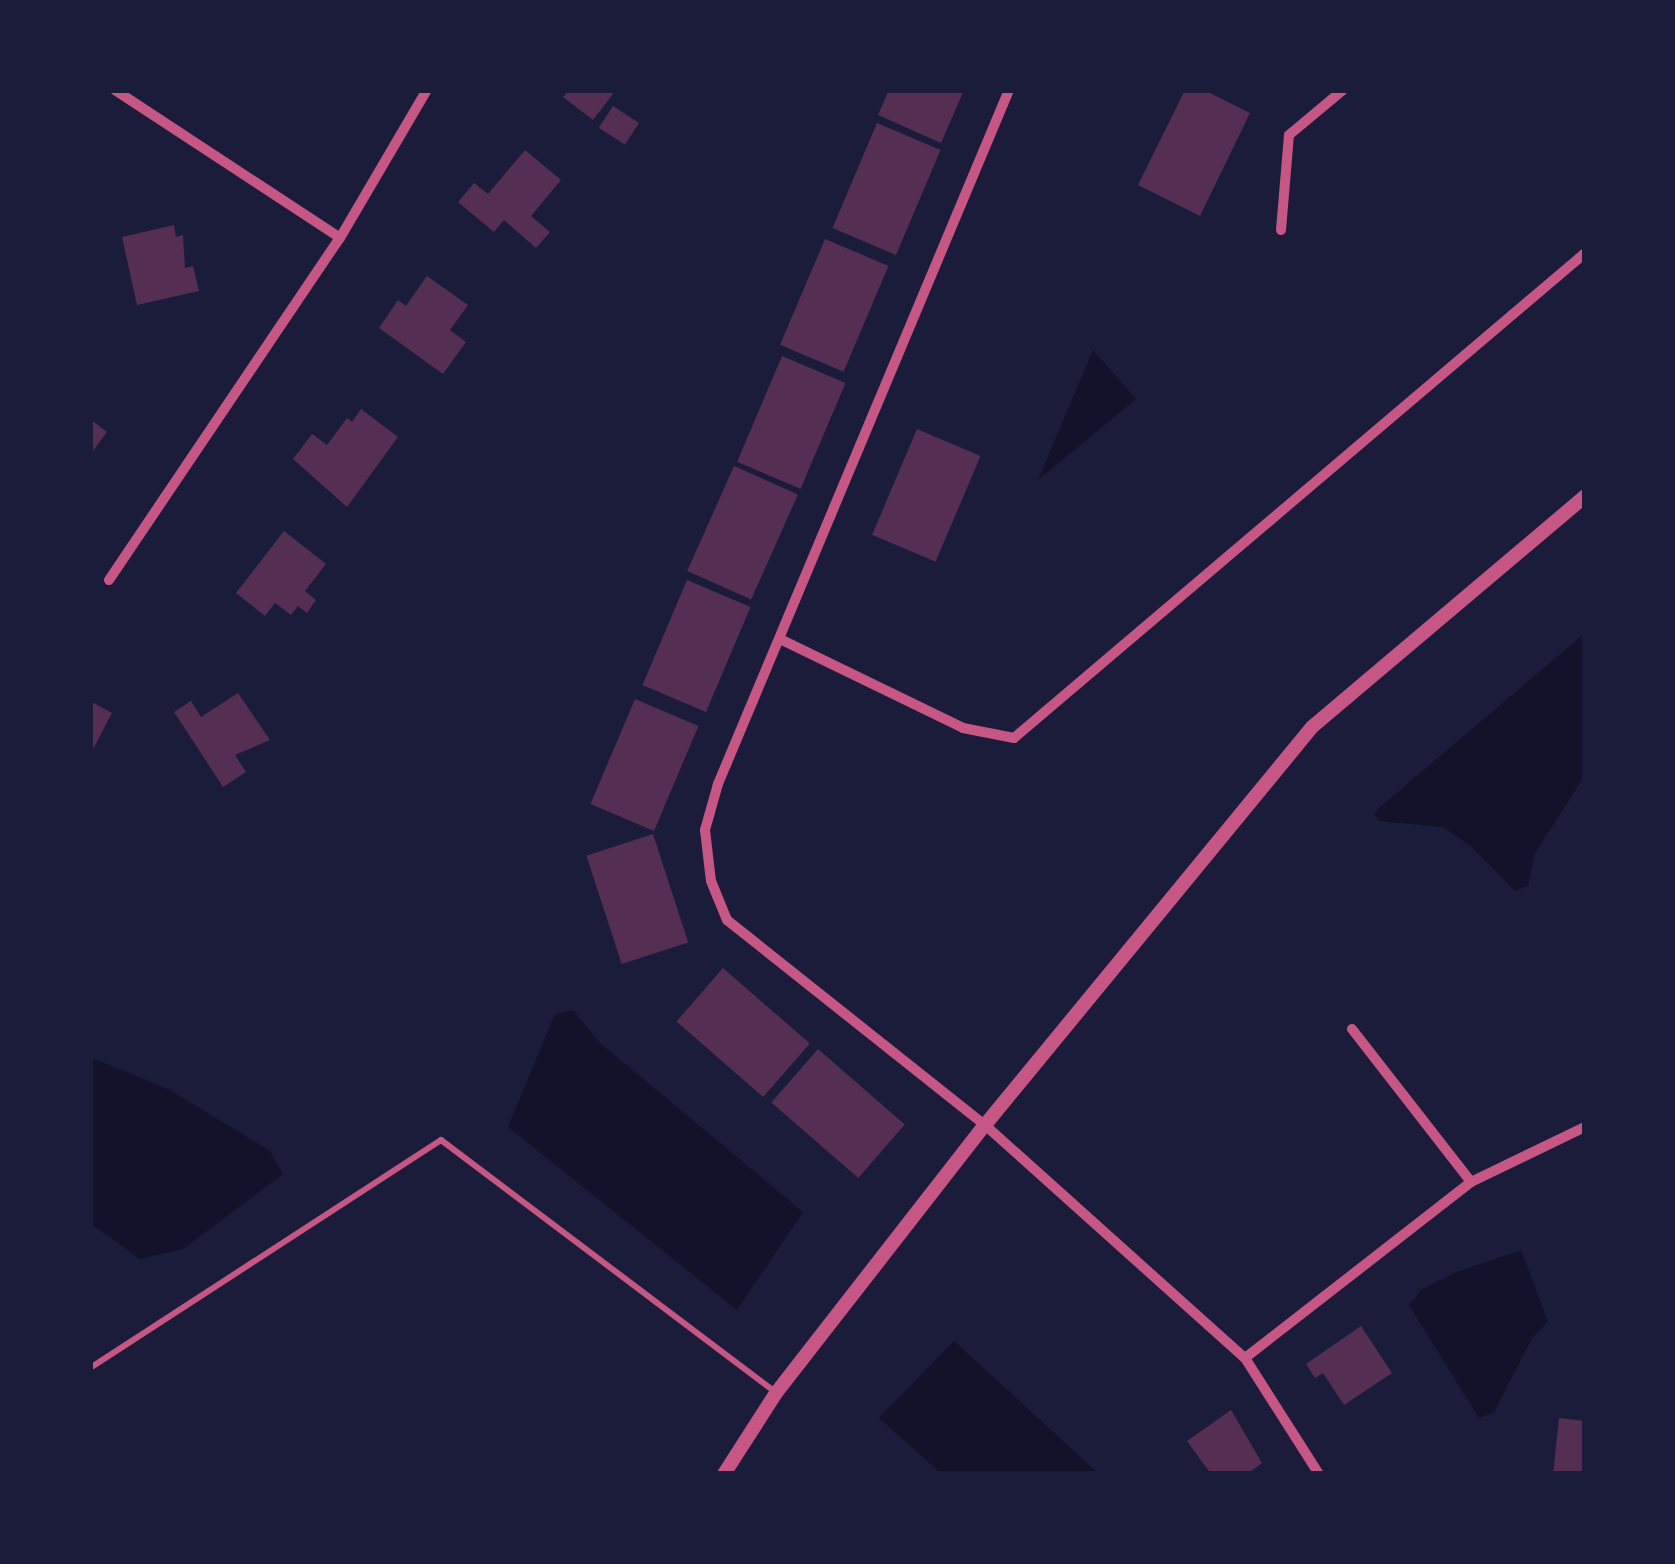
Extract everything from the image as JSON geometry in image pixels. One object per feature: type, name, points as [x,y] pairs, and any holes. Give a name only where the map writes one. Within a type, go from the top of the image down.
[{"type":"street","points":[[115,90],[340,238]]},
{"type":"street","points":[[109,580],[340,238],[427,90]]},
{"type":"street","points":[[1009,90],[718,784],[705,830],[711,881],[727,920],[985,1125],[1245,1358],[1318,1474]]},
{"type":"street","points":[[1282,230],[1289,135],[1343,90]]},
{"type":"street","points":[[782,640],[963,728],[1015,738],[1585,253]]},
{"type":"street","points":[[724,1474],[776,1393],[985,1125],[1312,727],[1585,496]]},
{"type":"street","points":[[1352,1029],[1471,1181]]},
{"type":"street","points":[[1245,1358],[1471,1181],[1585,1127]]},
{"type":"lane","points":[[90,1368],[441,1140],[776,1393]]},
{"type":"shaded area","points":[[1093,350],[1136,399],[1038,480]]},
{"type":"shaded area","points":[[1585,633],[1585,775],[1535,853],[1528,886],[1515,891],[1473,848],[1443,827],[1379,821],[1374,814],[1379,808]]},
{"type":"shaded area","points":[[573,1010],[600,1043],[803,1212],[737,1310],[508,1127],[555,1014]]},
{"type":"shaded area","points":[[90,1057],[168,1089],[269,1150],[283,1174],[183,1249],[140,1259],[90,1223]]},
{"type":"shaded area","points":[[1521,1250],[1548,1322],[1532,1338],[1494,1412],[1479,1418],[1409,1305],[1422,1289]]},
{"type":"shaded area","points":[[954,1341],[1099,1474],[942,1474],[879,1418]]},
{"type":"building","points":[[569,90],[616,90],[593,120],[563,97]]},
{"type":"building","points":[[889,90],[964,90],[941,143],[878,115]]},
{"type":"building","points":[[1185,90],[1204,90],[1250,113],[1200,216],[1138,185]]},
{"type":"building","points":[[613,106],[639,123],[625,145],[599,128]]},
{"type":"building","points":[[877,123],[941,150],[896,255],[832,228]]},
{"type":"building","points":[[525,150],[561,180],[531,216],[550,232],[536,248],[504,220],[494,232],[458,202],[474,183],[488,194]]},
{"type":"building","points":[[174,225],[176,237],[183,235],[185,268],[193,266],[199,291],[137,305],[122,237]]},
{"type":"building","points":[[825,239],[889,266],[844,372],[780,345]]},
{"type":"building","points":[[427,276],[468,305],[450,330],[466,342],[443,374],[379,328],[398,300],[406,306]]},
{"type":"building","points":[[782,356],[846,383],[801,489],[737,462]]},
{"type":"building","points":[[361,409],[398,437],[347,507],[293,459],[312,434],[327,445],[347,418],[352,422]]},
{"type":"building","points":[[90,419],[107,432],[90,455]]},
{"type":"building","points":[[917,429],[981,456],[936,562],[872,535]]},
{"type":"building","points":[[734,466],[798,494],[751,600],[687,571]]},
{"type":"building","points":[[284,531],[326,564],[305,591],[316,600],[307,613],[298,606],[291,615],[275,603],[265,616],[236,593]]},
{"type":"building","points":[[687,580],[751,607],[706,712],[642,685]]},
{"type":"building","points":[[238,693],[270,740],[235,755],[246,772],[223,787],[174,712],[191,701],[201,717]]},
{"type":"building","points":[[635,699],[699,726],[654,831],[590,804]]},
{"type":"building","points":[[90,701],[112,713],[90,755]]},
{"type":"building","points":[[653,834],[688,942],[622,964],[586,856]]},
{"type":"building","points":[[723,968],[810,1043],[763,1097],[676,1022]]},
{"type":"building","points":[[818,1049],[905,1124],[858,1178],[771,1103]]},
{"type":"building","points":[[1361,1326],[1392,1373],[1344,1405],[1323,1373],[1315,1378],[1306,1364]]},
{"type":"building","points":[[1231,1410],[1262,1463],[1247,1474],[1211,1474],[1187,1441]]},
{"type":"building","points":[[1559,1418],[1585,1421],[1585,1474],[1553,1474]]}]
